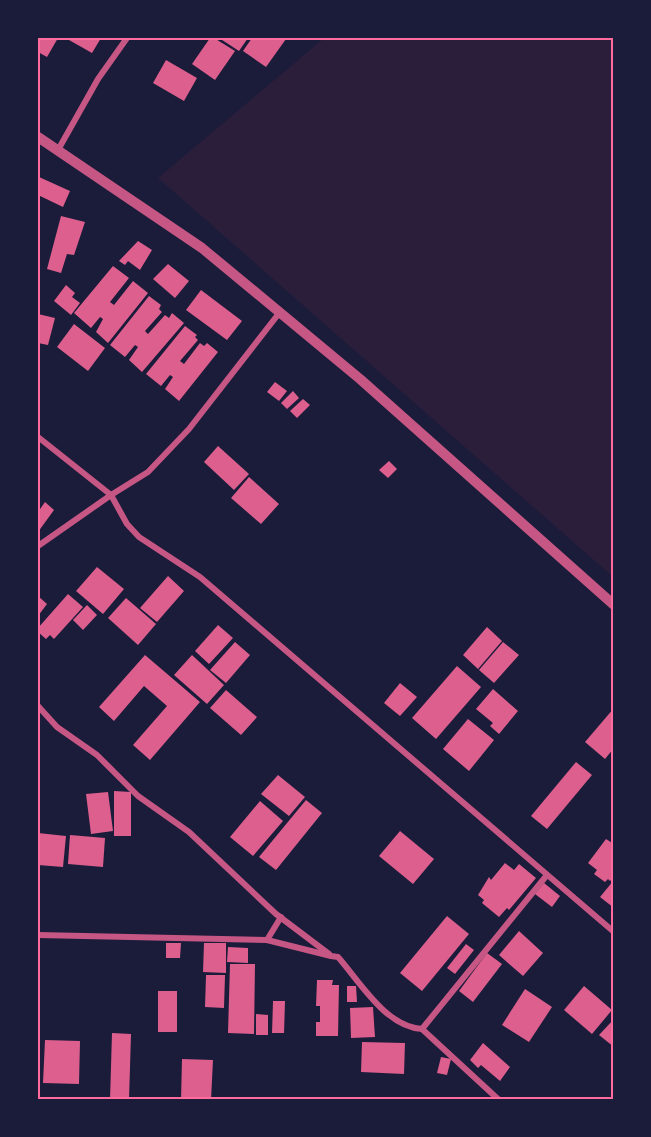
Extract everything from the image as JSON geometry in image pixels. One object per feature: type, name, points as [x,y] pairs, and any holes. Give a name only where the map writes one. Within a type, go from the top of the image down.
[{"type":"street","points":[[58,150],[98,79],[127,38]]},
{"type":"street","points":[[38,137],[202,248],[280,312],[614,604]]},
{"type":"street","points":[[38,546],[148,472],[189,429],[280,312]]},
{"type":"street","points":[[38,437],[111,495],[127,524],[139,537],[200,577],[547,875],[612,928]]},
{"type":"street","points":[[38,706],[57,727],[97,755],[138,796],[189,832],[281,917],[331,956]]},
{"type":"street","points":[[422,1029],[547,875]]},
{"type":"street","points":[[267,940],[281,917]]},
{"type":"street","points":[[38,935],[267,940],[338,957],[389,1015],[411,1029],[422,1029],[498,1100]]},
{"type":"shaded area","points":[[324,38],[613,38],[613,577],[158,178]]},
{"type":"building","points":[[38,38],[58,38],[47,57],[38,52]]},
{"type":"building","points":[[70,38],[101,38],[92,53],[69,40]]},
{"type":"building","points":[[210,38],[214,38],[235,51],[215,80],[192,64]]},
{"type":"building","points":[[219,38],[248,38],[239,51]]},
{"type":"building","points":[[252,38],[286,39],[266,67],[243,51]]},
{"type":"building","points":[[166,60],[197,78],[184,101],[153,83]]},
{"type":"building","points":[[39,177],[70,191],[63,207],[38,195]]},
{"type":"building","points":[[61,216],[85,222],[74,255],[67,254],[61,273],[47,269]]},
{"type":"building","points":[[138,241],[152,250],[140,270],[128,261],[125,265],[119,261]]},
{"type":"building","points":[[168,264],[189,281],[175,298],[153,279]]},
{"type":"building","points":[[113,266],[129,278],[110,302],[114,305],[133,281],[148,293],[108,343],[96,332],[103,319],[100,317],[91,328],[74,313]]},
{"type":"building","points":[[66,285],[75,293],[72,297],[80,303],[71,315],[54,301]]},
{"type":"building","points":[[201,290],[242,321],[227,340],[186,310]]},
{"type":"building","points":[[149,296],[161,305],[159,309],[162,312],[145,331],[148,334],[165,315],[169,318],[172,313],[184,323],[142,372],[129,360],[138,347],[135,345],[125,357],[110,345]]},
{"type":"building","points":[[38,314],[55,318],[48,345],[38,343]]},
{"type":"building","points":[[74,324],[105,348],[88,371],[57,347]]},
{"type":"building","points":[[185,326],[197,335],[195,337],[198,340],[180,361],[184,364],[200,343],[204,346],[207,343],[218,352],[179,401],[165,389],[173,377],[170,375],[161,386],[146,374]]},
{"type":"building","points":[[275,382],[287,391],[279,401],[267,392]]},
{"type":"building","points":[[293,391],[299,398],[287,409],[281,403]]},
{"type":"building","points":[[303,399],[310,405],[297,418],[290,411]]},
{"type":"building","points":[[218,446],[249,474],[234,490],[204,462]]},
{"type":"building","points":[[389,461],[397,469],[388,478],[379,470]]},
{"type":"building","points":[[249,477],[279,504],[261,524],[231,498]]},
{"type":"building","points":[[45,502],[54,510],[38,532],[38,512]]},
{"type":"building","points":[[97,567],[124,589],[103,614],[76,591]]},
{"type":"building","points":[[168,576],[184,591],[157,622],[140,608]]},
{"type":"building","points":[[68,594],[83,607],[54,639],[50,635],[46,639],[38,632],[38,628]]},
{"type":"building","points":[[38,596],[47,604],[38,616]]},
{"type":"building","points":[[126,598],[156,624],[138,645],[108,618]]},
{"type":"building","points":[[87,605],[97,615],[83,630],[73,620]]},
{"type":"building","points":[[218,625],[233,638],[209,664],[195,651]]},
{"type":"building","points":[[487,627],[502,641],[478,669],[463,655]]},
{"type":"building","points":[[235,642],[250,655],[226,683],[210,670]]},
{"type":"building","points":[[503,642],[519,655],[494,683],[479,670]]},
{"type":"building","points":[[145,655],[200,702],[150,760],[133,745],[167,706],[144,686],[114,721],[99,707]]},
{"type":"building","points":[[192,655],[224,685],[207,704],[174,675]]},
{"type":"building","points":[[457,666],[481,687],[436,739],[412,718]]},
{"type":"building","points":[[400,683],[417,697],[400,716],[384,703]]},
{"type":"building","points":[[493,689],[518,711],[499,734],[490,726],[493,723],[476,709]]},
{"type":"building","points":[[226,690],[257,717],[241,735],[210,708]]},
{"type":"building","points":[[614,708],[614,748],[605,759],[585,742]]},
{"type":"building","points":[[468,719],[494,740],[469,771],[443,749]]},
{"type":"building","points":[[576,762],[592,775],[547,829],[531,816]]},
{"type":"building","points":[[278,775],[305,797],[289,816],[261,794]]},
{"type":"building","points":[[114,791],[131,792],[131,836],[114,836]]},
{"type":"building","points":[[108,792],[113,831],[91,834],[86,794]]},
{"type":"building","points":[[306,800],[322,813],[276,870],[259,857]]},
{"type":"building","points":[[260,801],[283,821],[253,856],[230,837]]},
{"type":"building","points":[[400,831],[434,859],[413,884],[379,856]]},
{"type":"building","points":[[38,833],[66,836],[63,867],[38,865]]},
{"type":"building","points":[[70,835],[105,838],[103,867],[68,864]]},
{"type":"building","points":[[606,839],[614,844],[614,877],[605,882],[594,874],[597,870],[588,863]]},
{"type":"building","points":[[505,863],[514,870],[519,864],[536,878],[509,910],[507,908],[499,917],[482,903],[484,900],[478,895],[489,877],[491,880]]},
{"type":"building","points":[[614,880],[614,908],[600,897]]},
{"type":"building","points":[[544,883],[560,896],[552,907],[535,894]]},
{"type":"building","points":[[447,916],[469,934],[422,991],[400,973]]},
{"type":"building","points":[[519,931],[543,953],[523,976],[499,955]]},
{"type":"building","points":[[166,943],[181,943],[180,958],[166,958]]},
{"type":"building","points":[[204,943],[226,943],[226,973],[203,972]]},
{"type":"building","points":[[466,944],[474,950],[455,974],[447,968]]},
{"type":"building","points":[[228,947],[248,948],[248,963],[227,962]]},
{"type":"building","points":[[487,953],[502,964],[473,1002],[459,991]]},
{"type":"building","points":[[230,964],[255,964],[254,1034],[228,1033]]},
{"type":"building","points":[[206,975],[225,975],[224,1008],[205,1007]]},
{"type":"building","points":[[317,980],[333,980],[332,985],[339,985],[338,1036],[316,1036],[316,1022],[320,1022],[320,1006],[316,1006]]},
{"type":"building","points":[[347,986],[356,986],[357,1002],[347,1002]]},
{"type":"building","points":[[584,986],[612,1010],[592,1034],[564,1010]]},
{"type":"building","points":[[525,989],[552,1007],[529,1042],[502,1025]]},
{"type":"building","points":[[158,991],[177,991],[177,1032],[158,1032]]},
{"type":"building","points":[[273,1001],[285,1001],[284,1033],[272,1033]]},
{"type":"building","points":[[373,1007],[375,1037],[351,1038],[350,1008]]},
{"type":"building","points":[[256,1014],[268,1015],[268,1035],[256,1035]]},
{"type":"building","points":[[614,1019],[614,1047],[599,1035]]},
{"type":"building","points":[[112,1033],[131,1034],[129,1100],[110,1100]]},
{"type":"building","points":[[45,1040],[80,1041],[79,1084],[43,1083]]},
{"type":"building","points":[[362,1042],[405,1043],[404,1074],[361,1072]]},
{"type":"building","points":[[483,1043],[510,1067],[500,1081],[481,1065],[478,1068],[470,1060]]},
{"type":"building","points":[[441,1057],[451,1059],[447,1075],[437,1073]]},
{"type":"building","points":[[182,1059],[213,1060],[211,1100],[181,1100]]}]
